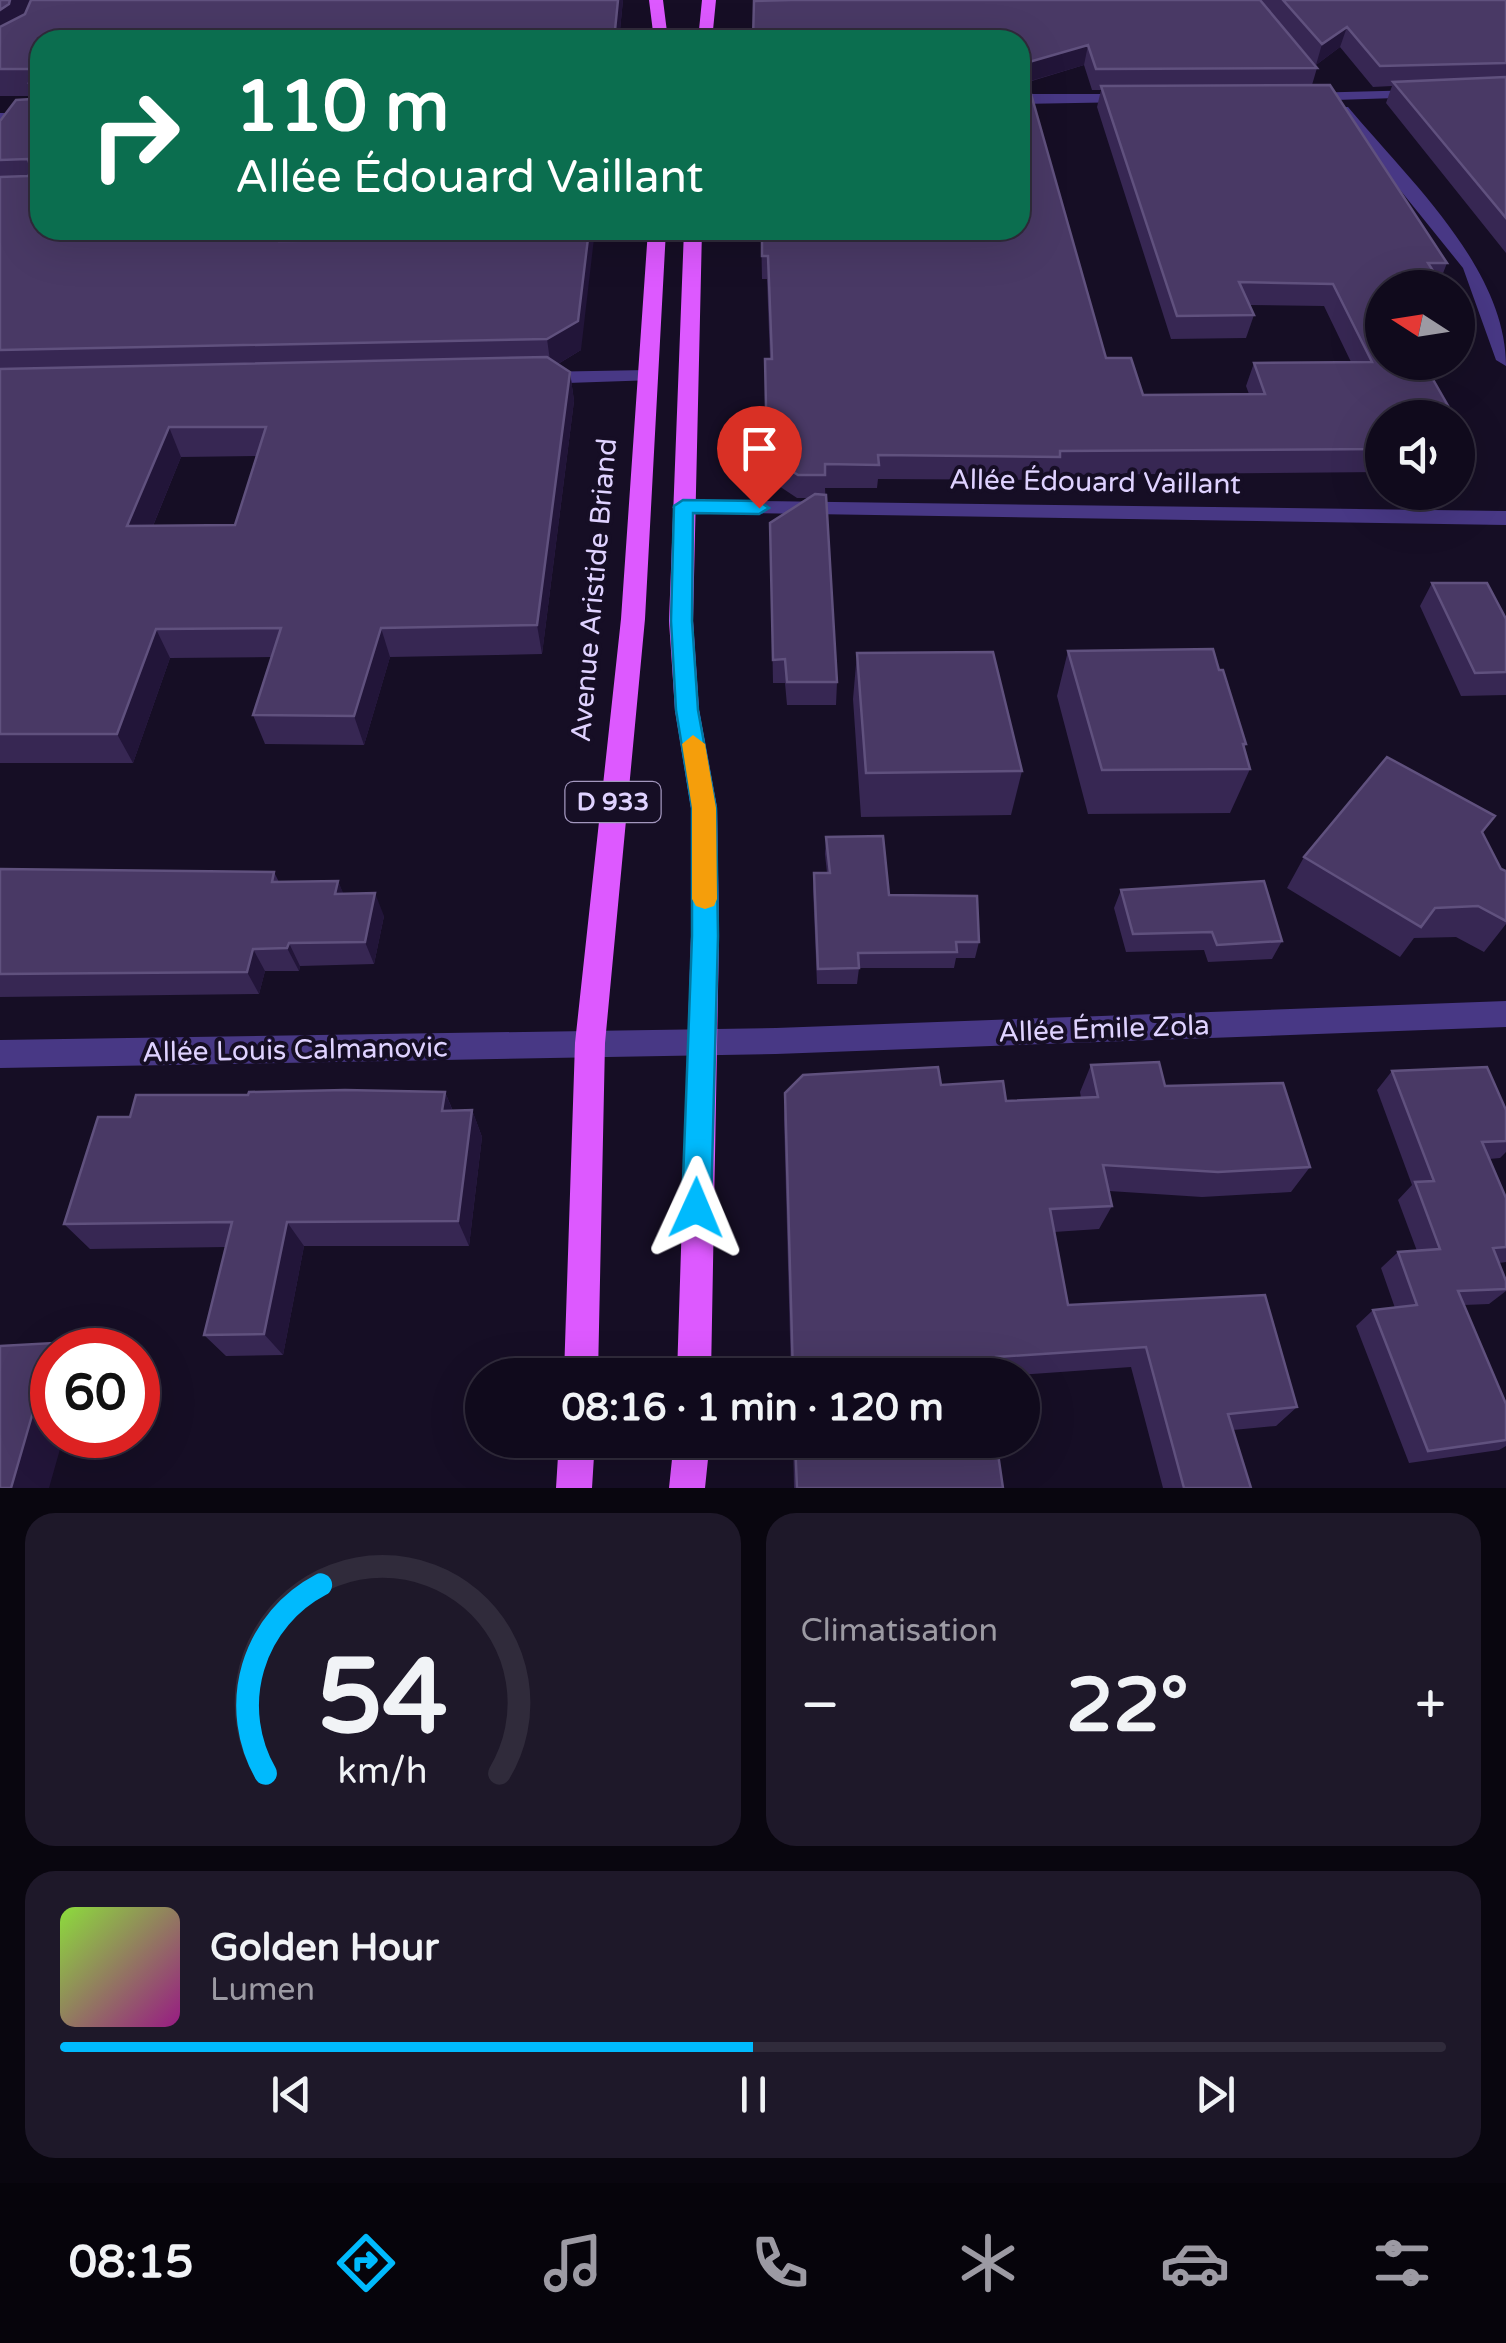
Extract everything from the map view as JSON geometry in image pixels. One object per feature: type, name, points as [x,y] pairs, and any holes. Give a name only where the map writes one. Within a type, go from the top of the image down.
[{"type":"main road","points":[[656,0],[660,30]]},
{"type":"main road","points":[[705,30],[708,0]]},
{"type":"main road","name":"Avenue Aristide Briand","points":[[581,1358],[590,1043],[633,619],[656,240]]},
{"type":"main road","name":"D 933","points":[[694,240],[682,639],[687,710],[704,808],[694,1358]]},
{"type":"main road","points":[[574,1488],[576,1458]]},
{"type":"main road","points":[[688,1488],[690,1458]]},
{"type":"street","points":[[1320,83],[1471,267],[1506,360]]},
{"type":"street","points":[[1292,98],[1432,93]]},
{"type":"street","points":[[1030,99],[1156,98]]},
{"type":"street","points":[[0,118],[30,118]]},
{"type":"street","points":[[512,378],[648,376]]},
{"type":"street","name":"Allée Édouard Vaillant","points":[[683,506],[1506,518]]},
{"type":"street","name":"Allée Émile Zola","points":[[590,1043],[1506,1014]]},
{"type":"street","name":"Allée Louis Calmanovic","points":[[0,1054],[590,1043]]},
{"type":"building","points":[[0,0],[10,0],[0,10]]},
{"type":"building","points":[[31,0],[618,0],[615,30],[30,30],[30,69],[0,69],[0,27],[25,14]]},
{"type":"building","points":[[1260,0],[1317,68],[1096,69],[1088,45],[1030,62],[1030,30],[753,30],[754,1]]},
{"type":"building","points":[[1283,0],[1506,0],[1506,63],[1380,66],[1347,27],[1322,44]]},
{"type":"building","points":[[1506,77],[1506,218],[1393,82]]},
{"type":"building","points":[[1330,85],[1447,263],[1428,263],[1432,270],[1365,270],[1365,348],[1333,284],[1239,282],[1254,315],[1177,316],[1101,86]]},
{"type":"building","points":[[1030,91],[1106,358],[1131,358],[1143,395],[1265,394],[1254,363],[1365,362],[1365,380],[1433,380],[1445,400],[1365,400],[1365,449],[1060,451],[1060,457],[878,455],[879,465],[825,464],[825,475],[798,475],[767,455],[765,359],[772,359],[768,256],[762,256],[762,240],[1030,240]]},
{"type":"building","points":[[30,99],[30,166],[28,159],[0,160],[0,121],[16,100]]},
{"type":"building","points":[[28,176],[30,240],[588,240],[578,321],[547,339],[0,350],[0,177]]},
{"type":"building","points":[[547,357],[570,372],[537,625],[381,628],[354,716],[253,715],[281,628],[156,629],[117,734],[0,734],[0,369]],"holes":[[[169,427],[266,427],[235,525],[127,526]]]},
{"type":"building","points":[[815,494],[826,495],[837,682],[787,682],[785,659],[773,660],[770,523]]},
{"type":"building","points":[[1432,583],[1487,583],[1506,619],[1506,672],[1475,673]]},
{"type":"building","points":[[1213,649],[1246,744],[1250,769],[1102,770],[1068,651]]},
{"type":"building","points":[[993,652],[1022,771],[866,773],[857,653]]},
{"type":"building","points":[[1387,757],[1495,816],[1482,832],[1501,869],[1506,871],[1506,921],[1478,906],[1435,908],[1421,927],[1304,857]]},
{"type":"building","points":[[883,836],[889,895],[977,896],[979,942],[956,942],[957,952],[858,953],[859,968],[818,969],[814,873],[830,873],[826,837]]},
{"type":"building","points":[[0,869],[274,872],[272,882],[338,881],[335,894],[375,893],[365,942],[289,943],[287,948],[253,949],[247,972],[0,974]]},
{"type":"building","points":[[1264,881],[1282,941],[1217,945],[1212,932],[1133,934],[1121,890]]},
{"type":"building","points":[[1159,1062],[1165,1086],[1283,1083],[1310,1167],[1218,1172],[1103,1165],[1112,1206],[1050,1209],[1068,1305],[1265,1295],[1297,1407],[1228,1414],[1251,1488],[1184,1488],[1146,1347],[996,1358],[793,1358],[785,1093],[803,1075],[938,1067],[941,1085],[1003,1081],[1006,1101],[1098,1097],[1091,1065]]},
{"type":"building","points":[[1487,1067],[1506,1110],[1506,1141],[1482,1142],[1506,1198],[1506,1247],[1493,1248],[1506,1289],[1458,1291],[1506,1404],[1506,1440],[1428,1451],[1373,1310],[1417,1305],[1398,1252],[1440,1249],[1415,1182],[1434,1181],[1392,1071]]},
{"type":"building","points":[[445,1092],[442,1111],[472,1110],[458,1221],[287,1222],[264,1334],[204,1335],[232,1222],[64,1224],[98,1117],[130,1117],[136,1095]]},
{"type":"building","points":[[30,1344],[30,1422],[11,1488],[0,1488],[0,1346]]},
{"type":"building","points":[[796,1458],[999,1458],[1003,1488],[797,1488]]},
{"type":"slow traffic","points":[[693,744],[704,808],[705,899]]},
{"type":"route","points":[[696,1208],[705,936],[704,808],[687,710],[681,621],[683,506],[759,508]]}]
